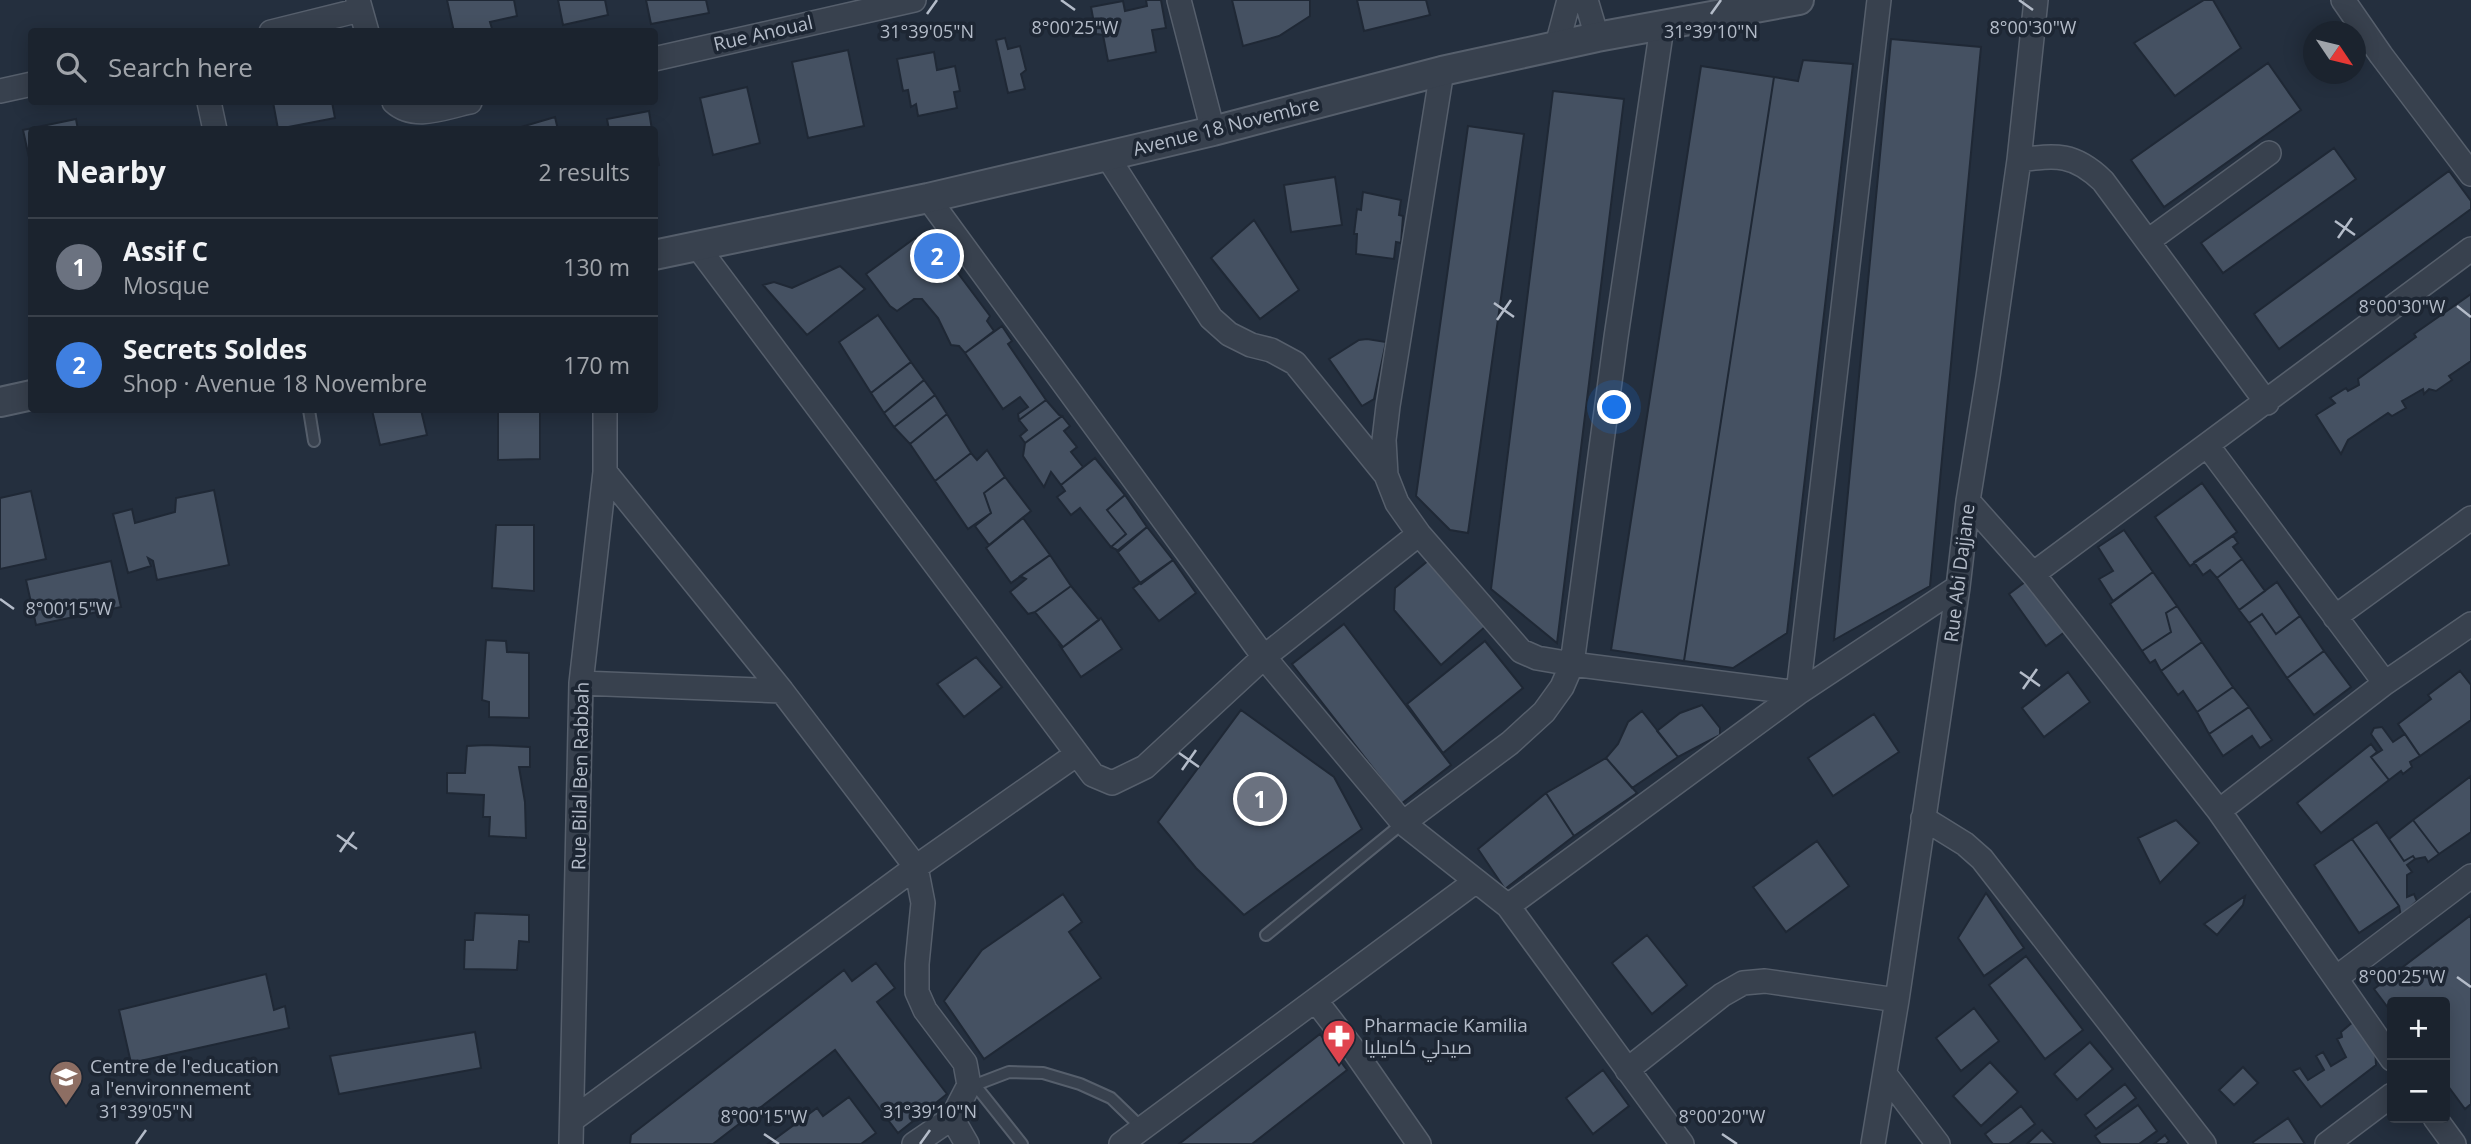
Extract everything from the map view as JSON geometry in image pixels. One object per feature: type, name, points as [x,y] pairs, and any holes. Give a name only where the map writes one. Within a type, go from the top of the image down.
[{"type":"street","name":"Rue Anoual","points":[[658,57],[914,0]]},
{"type":"street","points":[[1180,0],[1213,131]]},
{"type":"street","points":[[1557,45],[1569,0]]},
{"type":"street","points":[[1586,0],[1597,37]]},
{"type":"street","name":"Avenue 18 Novembre","points":[[658,254],[928,198],[1213,131],[1442,71],[1557,45],[1798,0]]},
{"type":"street","points":[[1798,694],[1879,0]]},
{"type":"street","name":"Rue Abi Dajjane","points":[[1873,1144],[1897,1000],[2019,160],[2036,0]]},
{"type":"street","points":[[2343,0],[2471,174]]},
{"type":"street","points":[[291,28],[362,14]]},
{"type":"street","points":[[1403,823],[1527,728],[1544,712],[1562,687],[1573,664],[1614,351],[1662,27]]},
{"type":"street","points":[[1442,71],[1384,440],[1386,475],[1396,503],[1419,534],[1521,651],[1537,658],[1573,664],[1798,694]]},
{"type":"street","points":[[0,91],[28,85]]},
{"type":"street","points":[[210,105],[214,126]]},
{"type":"street","points":[[399,105],[410,111],[427,112],[457,105]]},
{"type":"street","points":[[2148,241],[2269,153]]},
{"type":"street","points":[[2019,160],[2057,155],[2076,160],[2091,169],[2103,181],[2267,403]]},
{"type":"street","points":[[1107,156],[1211,318],[1229,334],[1251,345],[1271,350],[1295,363],[1386,475]]},
{"type":"street","points":[[928,198],[1264,657],[1403,823],[1508,906],[1682,1144]]},
{"type":"street","points":[[698,246],[1093,775],[1112,783],[1145,766],[1264,657],[1419,534]]},
{"type":"street","points":[[2033,574],[2267,403],[2471,249]]},
{"type":"street","points":[[0,402],[28,396]]},
{"type":"street","name":"Rue Bilal Ben Rabbah","points":[[570,1144],[581,682],[605,472],[605,413]]},
{"type":"street","points":[[2207,445],[2385,683]]},
{"type":"street","points":[[605,472],[782,691],[916,867],[923,903],[917,992],[925,1010],[965,1063],[972,1085],[952,1118],[914,1144]]},
{"type":"street","points":[[1968,500],[2033,574],[2219,811],[2387,1052]]},
{"type":"street","points":[[2335,617],[2471,518]]},
{"type":"street","points":[[1508,906],[1798,694],[1958,587]]},
{"type":"street","points":[[2219,811],[2385,683],[2471,624]]},
{"type":"street","points":[[581,682],[782,691]]},
{"type":"street","points":[[572,1120],[916,867],[1077,754]]},
{"type":"street","points":[[1923,818],[1965,844],[1982,859],[2204,1144]]},
{"type":"street","points":[[2336,978],[2471,876]]},
{"type":"street","points":[[1121,1144],[1476,881]]},
{"type":"street","points":[[1626,1070],[1722,995],[1743,983],[1765,981],[1897,1000]]},
{"type":"street","points":[[1316,1001],[1419,1144]]},
{"type":"street","points":[[1885,1074],[1938,1144]]},
{"type":"street","points":[[2327,1144],[2387,1099]]},
{"type":"street","points":[[952,1118],[967,1144]]},
{"type":"street","points":[[2439,1123],[2454,1144]]},
{"type":"lane","points":[[309,413],[314,441]]},
{"type":"lane","points":[[1266,935],[1403,823]]},
{"type":"lane","points":[[1022,1144],[972,1085],[1009,1072],[1043,1073],[1080,1084],[1111,1098],[1142,1128]]},
{"type":"building","points":[[447,0],[514,0],[517,16],[490,22],[492,28],[453,28]]},
{"type":"building","points":[[558,0],[605,0],[608,15],[563,25]]},
{"type":"building","points":[[646,0],[706,0],[709,13],[651,24]]},
{"type":"building","points":[[1146,0],[1161,0],[1166,28],[1152,30],[1156,52],[1108,61],[1103,35],[1096,34],[1091,7],[1123,1],[1125,11],[1147,6]]},
{"type":"building","points":[[1232,0],[1310,0],[1310,16],[1279,36],[1243,46]]},
{"type":"building","points":[[1357,0],[1426,0],[1430,15],[1364,31]]},
{"type":"building","points":[[2204,0],[2213,0],[2241,48],[2175,96],[2134,43]]},
{"type":"building","points":[[1005,38],[1008,49],[1020,46],[1026,70],[1021,74],[1025,89],[1008,93],[996,40]]},
{"type":"building","points":[[1891,39],[1981,47],[1930,586],[1834,640]]},
{"type":"building","points":[[848,50],[864,126],[808,138],[792,62]]},
{"type":"building","points":[[934,52],[937,70],[955,66],[960,91],[954,92],[957,108],[918,116],[916,104],[911,107],[908,90],[903,91],[897,59]]},
{"type":"building","points":[[1803,60],[1853,64],[1787,633],[1733,668],[1684,661],[1774,77],[1798,81]]},
{"type":"building","points":[[2268,63],[2301,110],[2164,207],[2131,160]]},
{"type":"building","points":[[1701,66],[1774,77],[1684,661],[1611,650]]},
{"type":"building","points":[[747,87],[760,143],[713,155],[700,98]]},
{"type":"building","points":[[1553,91],[1624,99],[1557,643],[1491,589]]},
{"type":"building","points":[[274,105],[333,105],[335,118],[294,126],[277,126]]},
{"type":"building","points":[[649,111],[651,126],[608,126],[607,119]]},
{"type":"building","points":[[555,117],[557,126],[525,126]]},
{"type":"building","points":[[76,119],[77,126],[42,126]]},
{"type":"building","points":[[1468,126],[1524,134],[1468,533],[1450,530],[1416,496]]},
{"type":"building","points":[[28,129],[28,153],[23,130]]},
{"type":"building","points":[[2334,148],[2356,179],[2223,273],[2201,243]]},
{"type":"building","points":[[2449,171],[2471,201],[2471,209],[2279,349],[2254,314]]},
{"type":"building","points":[[1335,177],[1342,225],[1291,232],[1284,185]]},
{"type":"building","points":[[1363,192],[1401,200],[1401,243],[1396,242],[1394,259],[1356,254],[1357,234],[1354,234],[1357,209],[1361,210]]},
{"type":"building","points":[[1254,220],[1299,290],[1260,319],[1211,258]]},
{"type":"building","points":[[915,238],[923,249],[934,241],[990,316],[987,321],[994,331],[965,353],[959,346],[951,345],[938,318],[922,299],[914,299],[897,311],[890,306],[866,274]]},
{"type":"building","points":[[840,266],[865,289],[807,335],[763,285],[774,282],[792,288]]},
{"type":"building","points":[[2471,294],[2471,361],[2449,376],[2452,380],[2436,391],[2429,389],[2424,394],[2423,389],[2402,401],[2406,408],[2392,416],[2388,413],[2348,440],[2341,454],[2316,415],[2335,403],[2330,398],[2346,388],[2348,391],[2359,385],[2358,379],[2416,337],[2414,334]]},
{"type":"building","points":[[878,315],[911,362],[871,393],[839,342]]},
{"type":"building","points":[[1002,326],[1012,341],[1008,344],[1046,400],[1019,420],[1018,414],[1028,407],[1020,397],[1003,409],[965,353]]},
{"type":"building","points":[[1359,340],[1386,342],[1374,399],[1362,406],[1329,359]]},
{"type":"building","points":[[911,362],[924,380],[884,413],[871,393]]},
{"type":"building","points":[[924,380],[935,395],[894,427],[884,413]]},
{"type":"building","points":[[935,395],[947,414],[910,444],[894,427]]},
{"type":"building","points":[[1046,400],[1062,416],[1025,443],[1020,436],[1027,430],[1019,420]]},
{"type":"building","points":[[373,413],[422,413],[427,435],[380,445]]},
{"type":"building","points":[[498,413],[540,413],[540,459],[498,460]]},
{"type":"building","points":[[947,414],[971,453],[935,481],[910,444]]},
{"type":"building","points":[[1062,416],[1070,426],[1064,431],[1077,447],[1071,452],[1083,467],[1061,485],[1051,472],[1044,487],[1023,456],[1025,443]]},
{"type":"building","points":[[987,450],[1005,477],[984,493],[991,513],[968,529],[935,481],[971,453],[977,460]]},
{"type":"building","points":[[1095,458],[1125,495],[1107,510],[1126,534],[1111,547],[1080,508],[1071,515],[1057,497],[1065,491],[1061,485]]},
{"type":"building","points":[[1005,477],[1031,511],[989,545],[975,526],[991,513],[984,493]]},
{"type":"building","points":[[2202,483],[2237,532],[2190,566],[2155,517]]},
{"type":"building","points":[[214,490],[229,565],[157,580],[153,561],[148,558],[151,566],[128,573],[113,514],[132,509],[135,523],[175,512],[176,498]]},
{"type":"building","points":[[31,491],[46,559],[0,569],[0,498]]},
{"type":"building","points":[[1125,495],[1147,527],[1119,551],[1111,547],[1126,534],[1107,510]]},
{"type":"building","points":[[1023,518],[1050,555],[1011,583],[986,548]]},
{"type":"building","points":[[496,525],[534,525],[534,591],[492,588]]},
{"type":"building","points":[[1147,527],[1173,560],[1141,584],[1117,551]]},
{"type":"building","points":[[2124,530],[2153,572],[2113,601],[2099,579],[2113,571],[2098,547]]},
{"type":"building","points":[[2233,536],[2238,543],[2233,547],[2242,559],[2217,578],[2210,570],[2203,575],[2194,562]]},
{"type":"building","points":[[1050,555],[1071,586],[1035,612],[1028,614],[1010,592],[1026,579],[1020,576]]},
{"type":"building","points":[[2242,559],[2265,591],[2239,610],[2217,578]]},
{"type":"building","points":[[1173,560],[1196,593],[1159,621],[1133,588]]},
{"type":"building","points":[[1429,560],[1486,626],[1441,665],[1394,610],[1395,588]]},
{"type":"building","points":[[111,561],[121,607],[36,625],[26,580]]},
{"type":"building","points":[[2153,572],[2177,606],[2166,613],[2171,632],[2142,651],[2110,604]]},
{"type":"building","points":[[2029,579],[2066,631],[2046,646],[2009,594]]},
{"type":"building","points":[[2277,582],[2300,616],[2276,634],[2262,614],[2249,623],[2239,610]]},
{"type":"building","points":[[1071,586],[1099,620],[1063,647],[1035,612]]},
{"type":"building","points":[[2177,606],[2202,642],[2161,671],[2155,660],[2150,663],[2142,651],[2171,632],[2166,613]]},
{"type":"building","points":[[2262,614],[2276,634],[2300,616],[2324,651],[2287,678],[2249,623]]},
{"type":"building","points":[[1101,618],[1122,649],[1081,677],[1060,646],[1063,647]]},
{"type":"building","points":[[1344,624],[1451,765],[1401,804],[1292,664]]},
{"type":"building","points":[[486,640],[506,641],[507,652],[529,653],[529,718],[489,717],[489,702],[482,700]]},
{"type":"building","points":[[1485,641],[1523,688],[1443,753],[1407,704]]},
{"type":"building","points":[[2202,642],[2233,687],[2197,712],[2183,691],[2178,695],[2161,671]]},
{"type":"building","points":[[2324,651],[2351,687],[2314,715],[2287,678]]},
{"type":"building","points":[[976,657],[1002,687],[964,717],[937,684]]},
{"type":"building","points":[[2460,671],[2471,685],[2471,720],[2420,756],[2398,724],[2431,699],[2428,695]]},
{"type":"building","points":[[2068,672],[2090,702],[2044,737],[2022,708]]},
{"type":"building","points":[[2233,687],[2249,707],[2209,734],[2197,712]]},
{"type":"building","points":[[1702,705],[1720,728],[1720,735],[1678,757],[1657,731],[1680,713]]},
{"type":"building","points":[[2249,707],[2272,740],[2260,748],[2252,736],[2223,756],[2209,734]]},
{"type":"building","points":[[1241,710],[1334,777],[1362,829],[1244,915],[1196,868],[1158,822]]},
{"type":"building","points":[[1642,711],[1678,757],[1632,788],[1606,758],[1618,744],[1628,722]]},
{"type":"building","points":[[1874,714],[1899,752],[1833,796],[1808,758]]},
{"type":"building","points":[[2382,727],[2393,742],[2405,734],[2420,756],[2410,762],[2412,767],[2403,774],[2401,771],[2389,780],[2371,757],[2382,750],[2371,734],[2374,728]]},
{"type":"building","points":[[2371,744],[2377,752],[2371,757],[2389,780],[2321,833],[2297,803]]},
{"type":"building","points":[[467,746],[530,747],[530,767],[519,767],[525,802],[526,838],[489,836],[490,817],[483,817],[484,795],[447,793],[447,773],[465,773]]},
{"type":"building","points":[[1606,758],[1637,793],[1574,836],[1546,793]]},
{"type":"building","points":[[2471,776],[2471,832],[2439,854],[2413,820]]},
{"type":"building","points":[[1546,793],[1574,836],[1505,889],[1478,849]]},
{"type":"building","points":[[2176,820],[2199,843],[2160,883],[2138,838]]},
{"type":"building","points":[[2413,820],[2439,854],[2428,862],[2425,857],[2415,859],[2413,856],[2404,861],[2389,839]]},
{"type":"building","points":[[2377,822],[2404,861],[2413,856],[2415,859],[2407,865],[2412,872],[2407,875],[2407,897],[2414,894],[2417,901],[2401,916],[2399,906],[2352,839]]},
{"type":"building","points":[[2352,839],[2399,906],[2359,933],[2314,865]]},
{"type":"building","points":[[1817,841],[1849,886],[1786,932],[1753,887]]},
{"type":"building","points":[[1986,893],[2024,948],[1984,976],[1958,938]]},
{"type":"building","points":[[1063,894],[1082,922],[1069,932],[1101,978],[984,1059],[944,1001],[982,950]]},
{"type":"building","points":[[2245,896],[2243,905],[2217,935],[2204,924]]},
{"type":"building","points":[[475,913],[529,915],[529,942],[519,941],[517,970],[464,969],[465,940],[473,940]]},
{"type":"building","points":[[2471,915],[2471,1104],[2465,1109],[2450,1089],[2450,997],[2387,997],[2387,1006],[2374,989]]},
{"type":"building","points":[[1647,935],[1687,985],[1652,1014],[1612,963]]},
{"type":"building","points":[[2026,956],[2083,1030],[2045,1059],[1989,985]]},
{"type":"building","points":[[876,963],[895,988],[877,1002],[947,1094],[898,1133],[835,1050],[713,1144],[630,1144],[631,1135],[844,970],[852,981]]},
{"type":"building","points":[[266,974],[274,1010],[285,1006],[289,1028],[131,1063],[119,1010]]},
{"type":"building","points":[[1974,1008],[1999,1041],[1961,1071],[1936,1038]]},
{"type":"building","points":[[2353,1022],[2375,1047],[2376,1065],[2321,1107],[2293,1071],[2300,1068],[2308,1080],[2324,1070],[2316,1056],[2323,1052],[2331,1066],[2346,1057],[2337,1039],[2342,1037],[2341,1032]]},
{"type":"building","points":[[475,1032],[481,1068],[339,1094],[330,1056]]},
{"type":"building","points":[[1320,1034],[1347,1070],[1252,1144],[1179,1144]]},
{"type":"building","points":[[2090,1042],[2113,1069],[2077,1100],[2054,1074]]},
{"type":"building","points":[[1990,1062],[2018,1092],[1981,1126],[1953,1096]]},
{"type":"building","points":[[2243,1067],[2258,1083],[2234,1105],[2219,1090]]},
{"type":"building","points":[[1603,1070],[1629,1106],[1593,1134],[1566,1098]]},
{"type":"building","points":[[2125,1084],[2136,1098],[2096,1129],[2085,1115]]},
{"type":"building","points":[[849,1097],[876,1133],[861,1144],[768,1144],[817,1108],[823,1116]]},
{"type":"building","points":[[2138,1105],[2157,1131],[2139,1144],[2101,1144],[2095,1136]]},
{"type":"building","points":[[2021,1106],[2035,1124],[2009,1144],[1993,1144],[1985,1134]]},
{"type":"building","points":[[2288,1118],[2305,1144],[2254,1144],[2253,1142]]},
{"type":"building","points":[[2042,1130],[2055,1144],[2027,1144]]},
{"type":"building","points":[[2165,1135],[2169,1141],[2166,1144],[2154,1144]]},
{"type":"place","name":"Secrets Soldes","points":[[937,256]]},
{"type":"place","name":"Assif C","points":[[1260,799]]},
{"type":"place","name":"Pharmacie Kamilia صيدلي كاميليا","points":[[1339,1066]]},
{"type":"place","name":"Centre de l'education a l'environnement","points":[[66,1107]]}]
